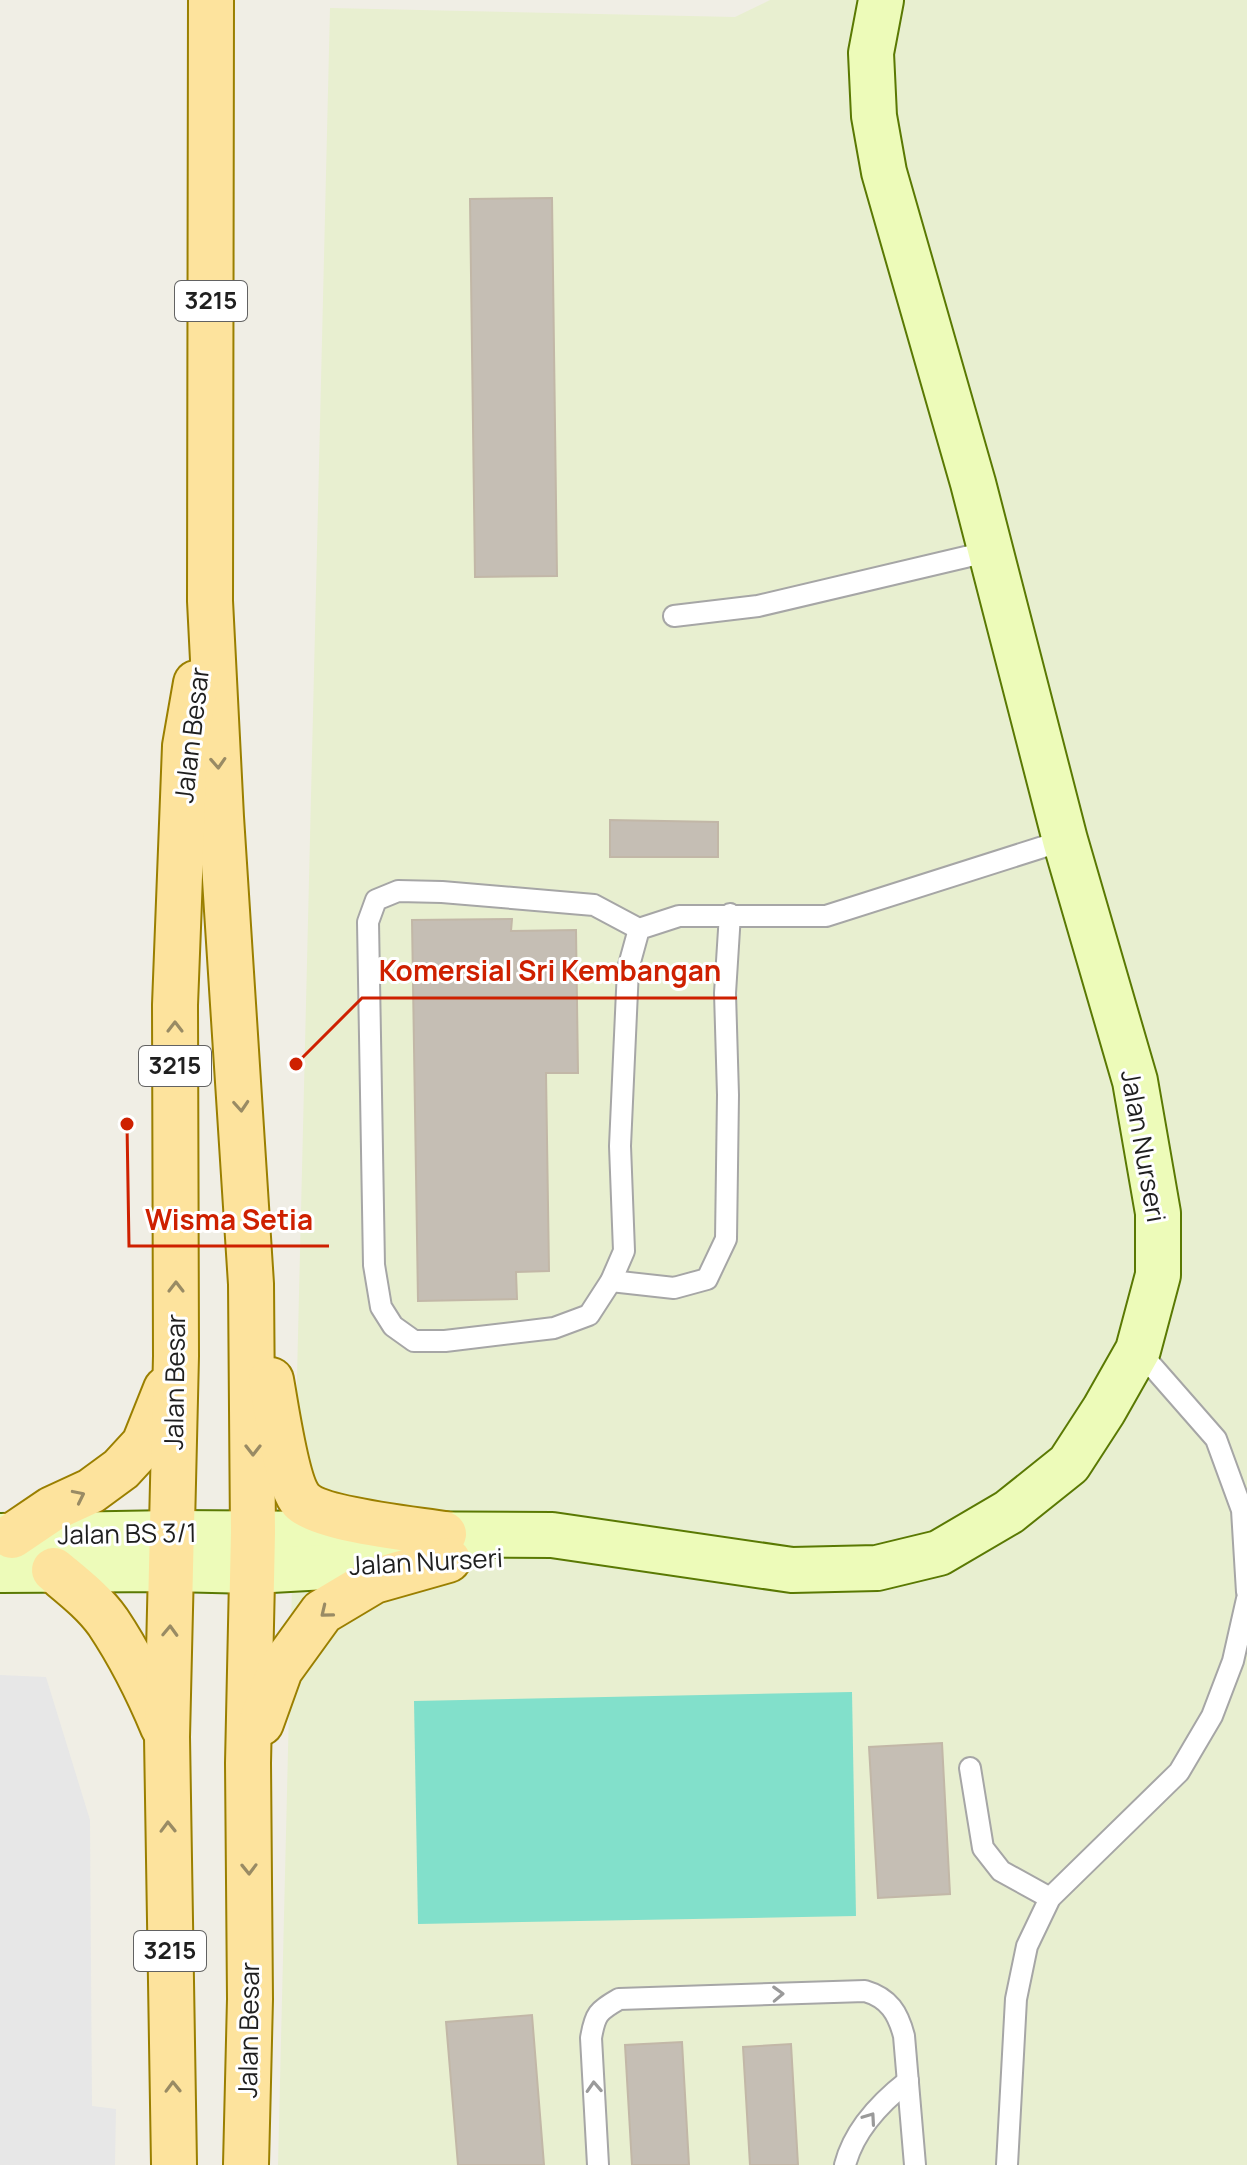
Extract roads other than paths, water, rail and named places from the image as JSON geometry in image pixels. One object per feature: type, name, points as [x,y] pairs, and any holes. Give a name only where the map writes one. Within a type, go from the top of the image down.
[{"type":"main road","name":"Jalan Besar","points":[[211,0],[210,601],[251,1284],[253,1552],[248,1763],[250,1999],[246,2165]]},
{"type":"main road","name":"Jalan Besar","points":[[174,2165],[167,1737],[176,1356],[175,1005],[185,746],[210,601]]},
{"type":"main road","points":[[251,1284],[291,1480],[300,1499],[318,1512],[446,1547]]},
{"type":"main road","points":[[4,1547],[52,1509],[91,1491],[121,1469],[144,1444],[160,1408],[176,1356]]},
{"type":"main road","points":[[248,1763],[280,1670],[322,1612],[374,1581],[446,1547]]},
{"type":"main road","points":[[54,1570],[80,1591],[107,1620],[147,1688],[167,1737]]},
{"type":"street","name":"Jalan Nurseri","points":[[253,1552],[446,1547],[552,1535],[792,1570],[877,1568],[939,1553],[1009,1512],[1069,1464],[1138,1350],[1158,1275],[1158,1213],[1135,1081],[1065,840],[991,551],[884,172],[874,116],[871,53],[881,0]]},
{"type":"street","name":"Jalan BS 3/1","points":[[4,1547],[54,1570],[173,1551]]},
{"type":"street","name":"Jalan BS 3/1","points":[[4,1547],[253,1552]]},
{"type":"lane","points":[[674,616],[758,606],[991,551]]},
{"type":"lane","points":[[639,929],[628,969],[620,1146],[624,1251],[611,1281],[589,1315],[554,1328],[445,1341],[414,1341],[393,1326],[381,1307],[374,1265],[368,922],[376,900],[398,891],[442,892],[594,905],[639,929],[679,916],[826,916],[1065,840]]},
{"type":"lane","points":[[611,1281],[674,1288],[707,1279],[726,1239],[728,1095],[725,993],[730,914]]},
{"type":"lane","points":[[1138,1350],[1216,1439],[1242,1510],[1247,1592]]},
{"type":"lane","points":[[1007,2165],[1016,1999],[1027,1946],[1050,1898],[1179,1772],[1212,1716],[1223,1689],[1233,1661],[1247,1599]]},
{"type":"lane","points":[[970,1768],[983,1848],[1001,1871],[1050,1898]]},
{"type":"lane","points":[[598,2165],[591,2038],[595,2017],[603,2008],[619,1999],[865,1991],[882,1996],[899,2018],[904,2036],[915,2165]]},
{"type":"lane","points":[[845,2165],[857,2137],[873,2113],[888,2096],[908,2081]]},
{"type":"place","name":"Komersial Sri Kembangan","points":[[296,1064]]},
{"type":"place","name":"Wisma Setia","points":[[127,1124]]}]
